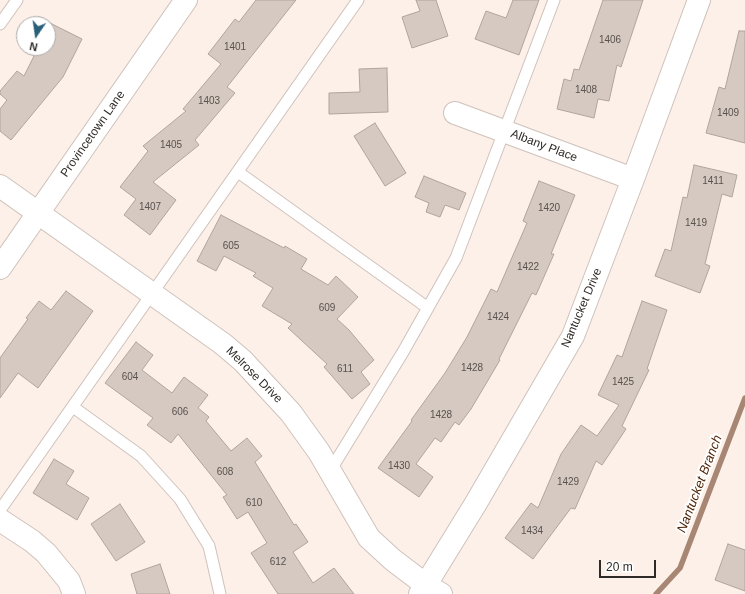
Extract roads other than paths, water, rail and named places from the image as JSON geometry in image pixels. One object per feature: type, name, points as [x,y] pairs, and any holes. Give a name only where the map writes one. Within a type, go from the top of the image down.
[{"type":"street","name":"Provincetown Lane","points":[[0,268],[186,0]]},
{"type":"street","name":"Nantucket Drive","points":[[429,591],[476,503],[572,336],[633,179],[699,0]]},
{"type":"street","name":"Albany Place","points":[[455,112],[633,179]]},
{"type":"street","name":"Melrose Drive","points":[[0,186],[152,293],[244,361],[291,413],[319,452],[370,538],[429,591]]},
{"type":"street","points":[[0,520],[32,541],[46,553],[69,581],[74,594]]},
{"type":"lane","points":[[1,19],[17,0]]},
{"type":"lane","points":[[0,510],[358,0]]},
{"type":"lane","points":[[330,471],[404,352],[456,258],[554,0]]},
{"type":"lane","points":[[238,172],[428,308]]},
{"type":"lane","points":[[73,407],[141,456],[180,499],[209,546],[220,594]]},
{"type":"waterway","name":"Nantucket Branch","points":[[656,594],[680,568],[745,398]]}]
